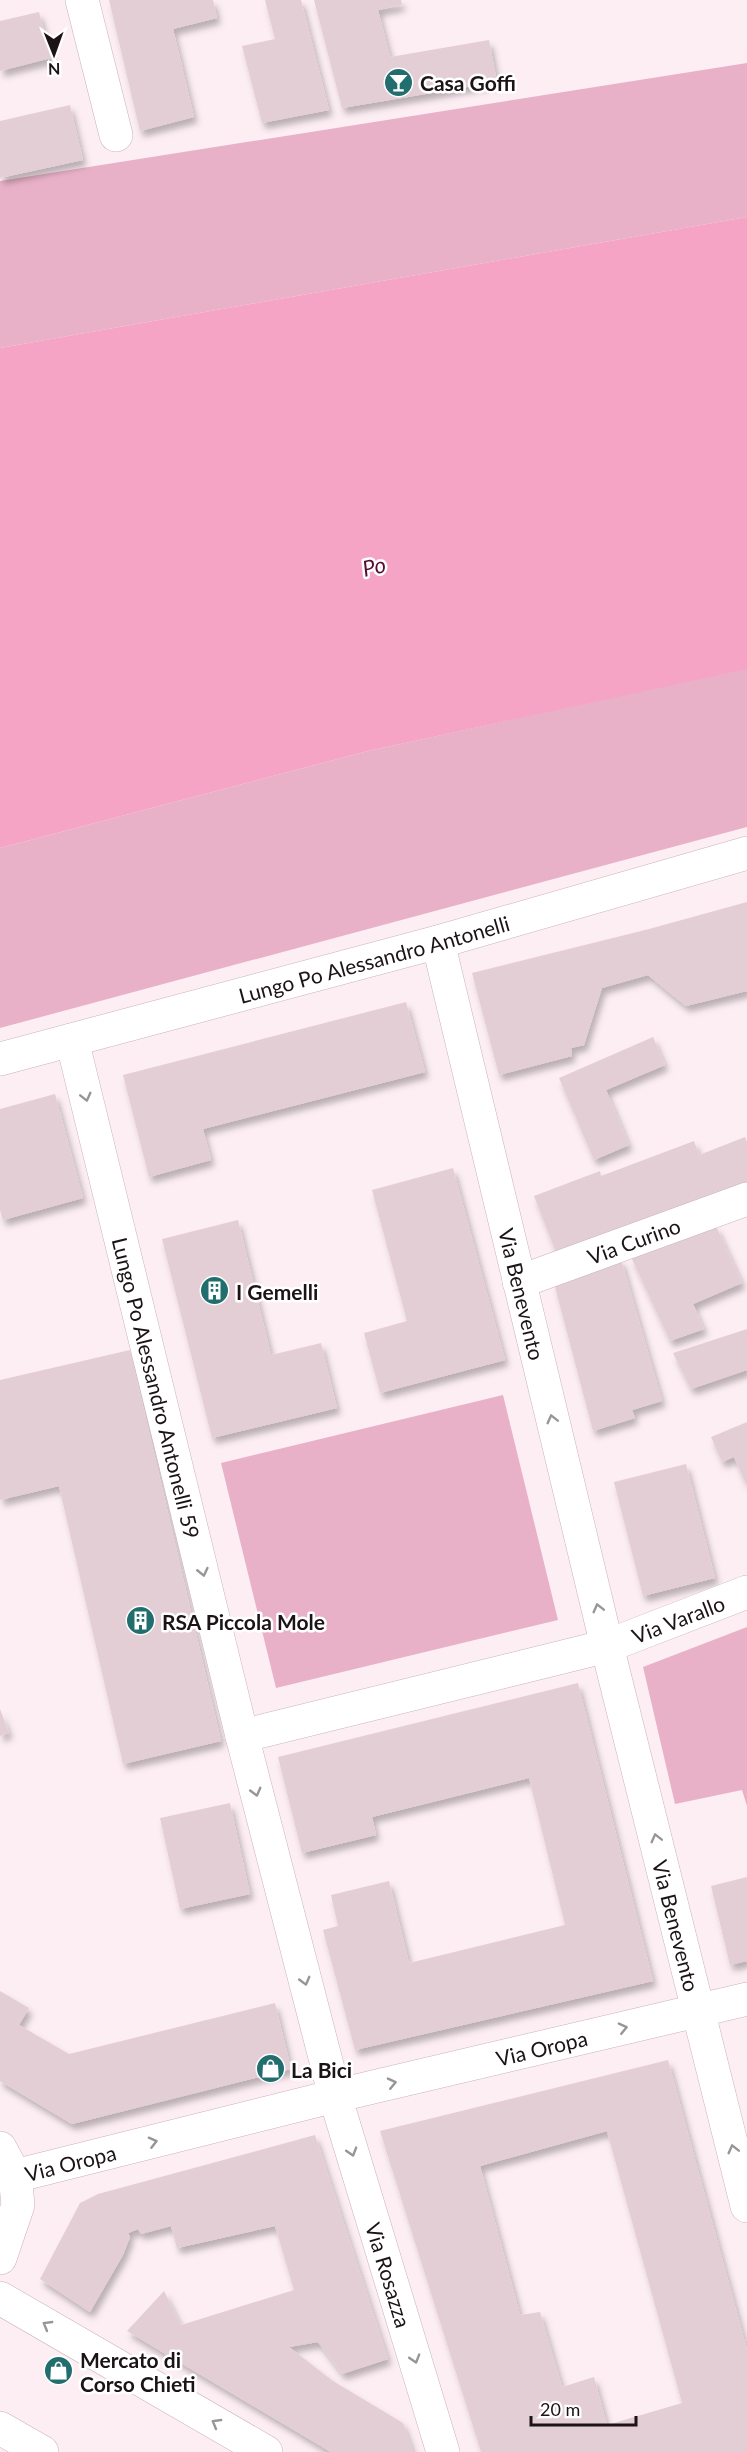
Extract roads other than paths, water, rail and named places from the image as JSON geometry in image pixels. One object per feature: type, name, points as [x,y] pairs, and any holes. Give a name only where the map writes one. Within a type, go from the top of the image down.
[{"type":"street","points":[[82,0],[116,135]]},
{"type":"street","name":"Lungo Po Alessandro Antonelli","points":[[0,1059],[438,942],[747,853]]},
{"type":"street","name":"Via Benevento","points":[[438,942],[607,1646],[700,2010],[747,2206]]},
{"type":"street","name":"Lungo Po Alessandro Antonelli 59","points":[[72,1040],[242,1736]]},
{"type":"street","name":"Via Curino","points":[[519,1282],[747,1199]]},
{"type":"street","name":"Via Varallo","points":[[607,1646],[747,1592]]},
{"type":"street","points":[[335,2096],[242,1736],[607,1646]]},
{"type":"street","name":"Via Oropa","points":[[7,2162],[335,2096],[747,1999]]},
{"type":"street","name":"Via Rosazza","points":[[335,2096],[443,2452]]},
{"type":"street","points":[[0,2258],[18,2205],[7,2162]]},
{"type":"street","points":[[0,2298],[266,2452]]},
{"type":"street","points":[[0,2428],[42,2452]]},
{"type":"water","name":"Po","points":[[747,217],[747,669],[368,751],[0,848],[0,348]]},
{"type":"place","name":"Casa Goffi","points":[[399,82]]},
{"type":"place","name":"I Gemelli","points":[[215,1291]]},
{"type":"place","name":"RSA Piccola Mole","points":[[141,1621]]},
{"type":"place","name":"La Bici","points":[[270,2069]]},
{"type":"place","name":"Mercato di Corso Chieti","points":[[59,2371]]}]
